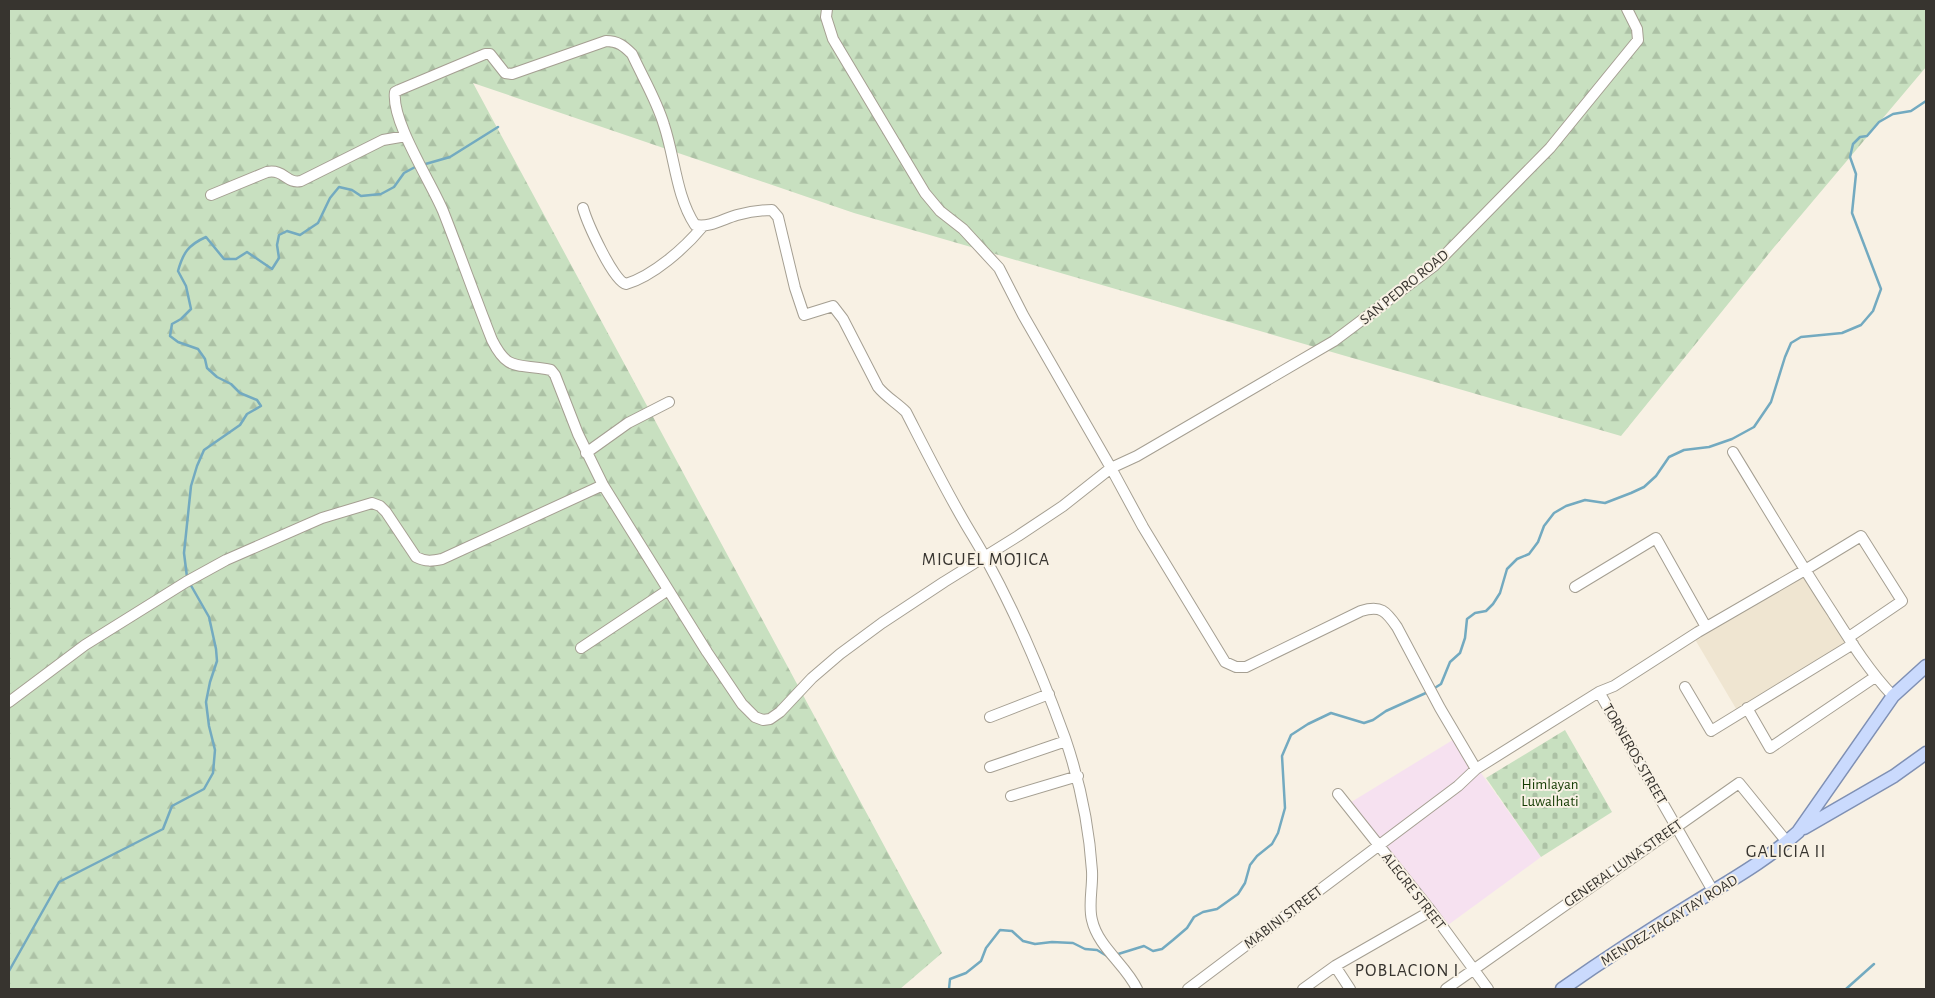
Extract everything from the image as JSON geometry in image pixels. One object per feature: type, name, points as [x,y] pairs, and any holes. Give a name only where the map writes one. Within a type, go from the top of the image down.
[{"type":"main road","name":"MENDEZ-TAGAYTAY ROAD","points":[[1562,989],[1616,951],[1760,862],[1787,842],[1798,832],[1893,696],[1926,666]]},
{"type":"main road","points":[[1798,832],[1894,776],[1926,753]]},
{"type":"main road","points":[[1820,800],[1823,807],[1830,812]]},
{"type":"street","points":[[827,9],[826,17],[833,39],[917,180],[925,193],[940,210],[963,229],[999,268],[1023,315],[1163,562],[1226,662],[1236,667],[1246,667],[1361,611],[1370,608],[1380,609],[1390,616],[1476,769]]},
{"type":"street","name":"SAN PEDRO ROAD","points":[[1111,468],[1136,456],[1334,341],[1434,266],[1550,148],[1638,40],[1637,29],[1627,9]]},
{"type":"street","points":[[1111,468],[1063,506],[985,557],[882,623],[840,654],[812,678],[770,720],[755,717],[742,704],[603,485],[586,453],[555,375],[551,370],[507,362],[500,356],[492,340],[442,209],[406,136],[394,101],[395,92],[485,54],[490,54],[505,73],[512,74],[606,41],[616,41],[632,54],[664,123],[679,185],[690,217],[695,225],[703,226],[739,214],[765,210],[772,210],[778,217],[795,288],[804,315],[833,306],[843,319],[884,396],[906,412],[964,522],[985,557],[1017,621],[1049,694],[1078,776],[1086,809],[1090,843],[1092,873],[1090,909],[1092,921],[1106,946],[1137,989]]},
{"type":"street","points":[[211,195],[267,172],[275,171],[284,174],[294,183],[301,182],[383,140],[406,136]]},
{"type":"street","points":[[583,208],[594,235],[618,279],[626,284],[667,261],[691,241],[703,226]]},
{"type":"street","points":[[586,453],[628,423],[669,402]]},
{"type":"street","points":[[1734,452],[1805,570],[1875,678],[1893,696]]},
{"type":"street","points":[[9,702],[85,645],[186,582],[226,560],[322,518],[372,503],[380,506],[416,557],[424,561],[432,561],[442,559],[603,485]]},
{"type":"street","name":"TORNEROS STREET","points":[[1712,891],[1599,692],[1614,686],[1702,629],[1861,536],[1902,601],[1851,641]]},
{"type":"street","points":[[1575,587],[1656,538],[1702,629]]},
{"type":"street","points":[[581,648],[668,590]]},
{"type":"street","points":[[1685,687],[1712,731],[1851,641]]},
{"type":"street","points":[[1747,708],[1770,748],[1875,678]]},
{"type":"street","name":"MABINI STREET","points":[[1188,989],[1458,786],[1476,769],[1599,692]]},
{"type":"street","points":[[990,717],[1049,694]]},
{"type":"street","points":[[990,767],[1066,741]]},
{"type":"street","points":[[1011,796],[1078,776]]},
{"type":"street","name":"GENERAL LUNA STREET","points":[[1446,989],[1739,783],[1787,842]]},
{"type":"street","name":"ALEGRE STREET","points":[[1338,794],[1431,912],[1488,989]]},
{"type":"street","points":[[1303,989],[1335,966],[1431,912]]},
{"type":"street","points":[[1335,966],[1350,989]]},
{"type":"shaded area","points":[[1802,574],[1847,646],[1738,712],[1693,636]]},
{"type":"shaded area","points":[[1456,738],[1541,857],[1448,925],[1348,804]]},
{"type":"green space","points":[[9,9],[1926,9],[1926,67],[1775,246],[1621,436],[854,213],[473,83],[942,953],[900,989],[9,989]]},
{"type":"green space","name":"Himlayan Luwalhati","points":[[1565,730],[1612,812],[1541,857],[1486,778]]},
{"type":"waterway","points":[[1433,689],[1441,684],[1450,662],[1460,653],[1465,638],[1467,619],[1475,613],[1486,611],[1493,604],[1500,593],[1507,569],[1517,559],[1529,554],[1538,542],[1544,526],[1554,513],[1566,506],[1585,500],[1605,503],[1631,493],[1644,487],[1656,476],[1669,457],[1684,450],[1709,447],[1732,439],[1754,427],[1771,402],[1791,343],[1801,337],[1842,333],[1861,325],[1873,311],[1881,289],[1852,213],[1856,174],[1850,157],[1853,144],[1860,137],[1867,136],[1879,122],[1893,114],[1911,111],[1926,101]]},
{"type":"waterway","points":[[422,165],[450,157],[498,127]]},
{"type":"waterway","points":[[187,577],[184,553],[191,486],[197,466],[204,450],[240,425],[247,414],[261,406],[257,400],[240,393],[231,384],[217,377],[207,368],[205,359],[198,349],[178,342],[170,336],[172,324],[181,319],[191,309],[186,286],[178,271],[184,254],[195,243],[206,237],[224,259],[236,259],[247,252],[272,269],[279,258],[277,245],[279,235],[287,231],[300,235],[318,223],[330,198],[339,187],[352,190],[361,196],[381,194],[394,187],[404,173],[417,166]]},
{"type":"waterway","points":[[9,971],[59,882],[163,829],[172,806],[204,789],[213,773],[215,750],[206,702],[217,661],[216,649],[209,617],[189,582]]},
{"type":"waterway","points":[[1115,955],[1144,946],[1153,951],[1162,949],[1187,928],[1194,917],[1203,912],[1217,909],[1238,894],[1245,883],[1250,865],[1257,856],[1272,844],[1278,833],[1285,808],[1282,756],[1291,735],[1331,713],[1364,723],[1428,692]]},
{"type":"waterway","points":[[949,989],[950,979],[966,973],[981,961],[986,948],[1000,930],[1012,931],[1023,941],[1035,944],[1052,942],[1073,943],[1085,949],[1097,950],[1107,956]]},
{"type":"waterway","points":[[1846,989],[1874,964]]},
{"type":"district","name":"MIGUEL MOJICA","points":[[986,559]]},
{"type":"district","name":"GALICIA II","points":[[1786,851]]},
{"type":"district","name":"POBLACION I","points":[[1407,970]]}]
